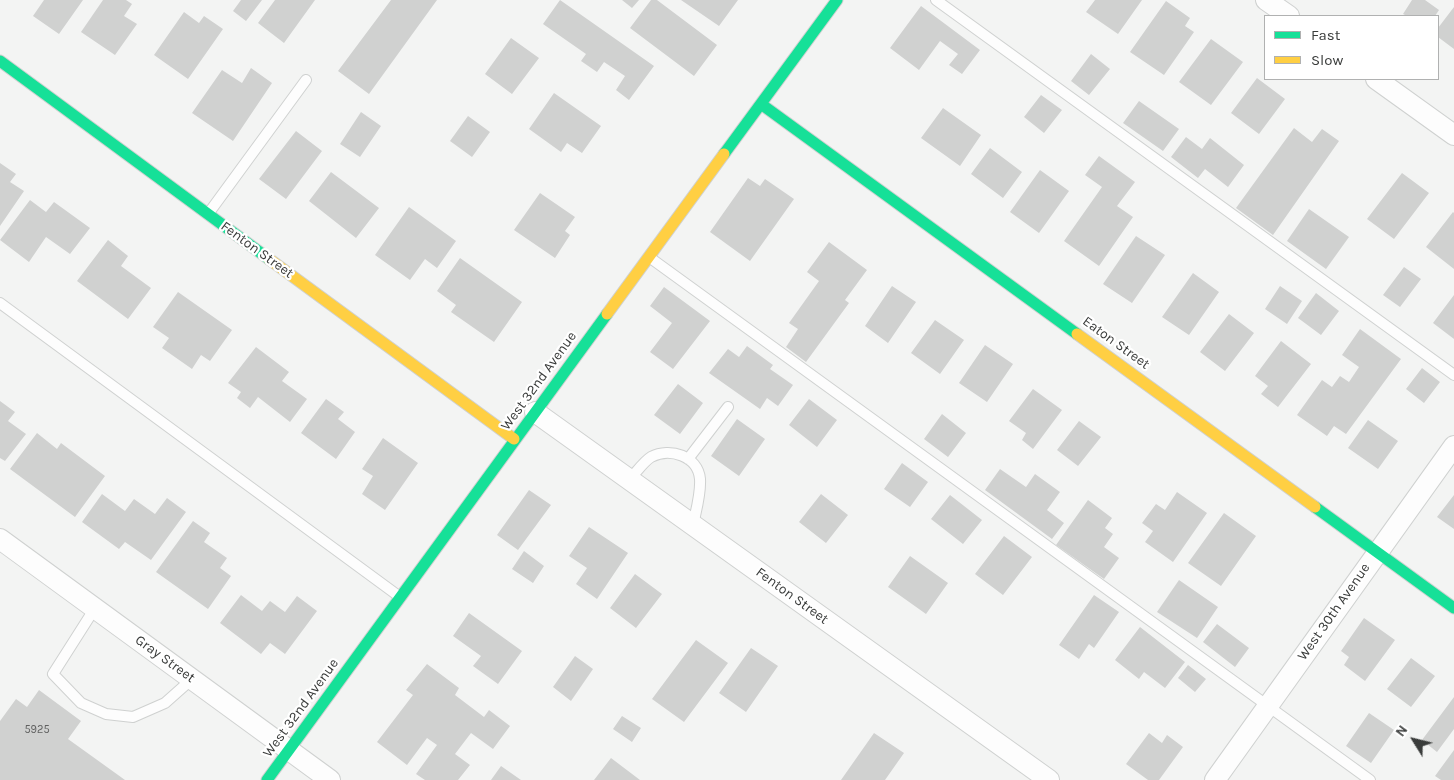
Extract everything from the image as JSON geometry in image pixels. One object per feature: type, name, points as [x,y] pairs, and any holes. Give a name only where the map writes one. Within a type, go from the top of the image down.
[{"type":"street","name":"West 32nd Avenue","points":[[267,780],[836,0]]},
{"type":"street","points":[[1266,0],[1288,15]]},
{"type":"street","name":"Fenton Street","points":[[0,62],[514,439]]},
{"type":"street","points":[[1377,80],[1454,135]]},
{"type":"street","name":"Eaton Street","points":[[761,104],[1454,608]]},
{"type":"street","name":"Fenton Street","points":[[535,412],[1049,780]]},
{"type":"street","name":"West 30th Avenue","points":[[1215,780],[1377,551],[1454,446]]},
{"type":"street","name":"Gray Street","points":[[0,539],[330,780]]},
{"type":"lane","points":[[936,0],[1454,374]]},
{"type":"lane","points":[[208,214],[306,80]]},
{"type":"lane","points":[[648,257],[1370,780]]},
{"type":"lane","points":[[0,303],[400,596]]},
{"type":"lane","points":[[688,459],[728,407]]},
{"type":"lane","points":[[629,480],[651,457],[670,452],[688,459],[696,465],[700,477],[699,497],[693,525]]},
{"type":"lane","points":[[95,608],[53,674],[81,703],[106,714],[133,717],[165,703],[192,679]]},
{"type":"building","points":[[44,0],[83,0],[59,34],[33,16]]},
{"type":"building","points":[[103,0],[126,0],[132,4],[124,16],[137,24],[115,55],[81,32]]},
{"type":"building","points":[[241,0],[262,0],[246,21],[233,11]]},
{"type":"building","points":[[275,0],[315,0],[284,43],[258,23]]},
{"type":"building","points":[[391,0],[437,0],[369,94],[338,71]]},
{"type":"building","points":[[560,0],[654,66],[629,100],[616,90],[625,76],[604,62],[597,72],[581,61],[586,54],[543,24]]},
{"type":"building","points":[[622,0],[639,0],[632,8]]},
{"type":"building","points":[[651,0],[657,0],[717,45],[694,76],[630,28]]},
{"type":"building","points":[[681,0],[738,0],[719,26]]},
{"type":"building","points":[[1095,0],[1142,0],[1118,34],[1086,12]]},
{"type":"building","points":[[1412,0],[1425,0],[1439,10],[1436,15],[1403,14]]},
{"type":"building","points":[[1166,1],[1190,18],[1185,26],[1194,32],[1164,75],[1130,52]]},
{"type":"building","points":[[921,6],[980,50],[962,74],[949,65],[958,54],[940,41],[919,70],[890,48]]},
{"type":"building","points":[[1454,7],[1454,49],[1439,38],[1439,27]]},
{"type":"building","points":[[184,12],[199,23],[204,16],[223,29],[188,79],[154,55]]},
{"type":"building","points":[[511,38],[539,58],[512,94],[485,74]]},
{"type":"building","points":[[1211,39],[1243,62],[1211,105],[1179,82]]},
{"type":"building","points":[[1091,54],[1110,69],[1089,95],[1071,81]]},
{"type":"building","points":[[251,68],[272,83],[233,141],[192,113],[222,70],[242,83]]},
{"type":"building","points":[[1257,78],[1285,99],[1259,134],[1231,113]]},
{"type":"building","points":[[554,93],[601,126],[582,153],[567,143],[561,152],[529,129]]},
{"type":"building","points":[[1041,95],[1062,110],[1044,133],[1024,117]]},
{"type":"building","points":[[1139,101],[1179,129],[1163,151],[1123,123]]},
{"type":"building","points":[[943,108],[981,135],[960,166],[921,138]]},
{"type":"building","points":[[361,112],[381,126],[360,157],[340,144]]},
{"type":"building","points":[[468,116],[490,132],[472,157],[450,141]]},
{"type":"building","points":[[1294,128],[1312,142],[1322,129],[1339,141],[1273,235],[1236,208]]},
{"type":"building","points":[[296,131],[322,151],[286,199],[259,179]]},
{"type":"building","points":[[1186,137],[1202,149],[1210,138],[1244,165],[1228,187],[1205,169],[1198,178],[1171,157]]},
{"type":"building","points":[[990,148],[1022,172],[1003,198],[971,174]]},
{"type":"building","points":[[1099,156],[1135,182],[1117,206],[1133,217],[1099,266],[1064,241],[1102,187],[1085,175]]},
{"type":"building","points":[[0,163],[16,174],[10,182],[24,191],[0,226]]},
{"type":"building","points":[[1040,170],[1069,191],[1039,233],[1010,212]]},
{"type":"building","points":[[331,172],[379,208],[356,238],[309,201]]},
{"type":"building","points":[[1402,173],[1429,193],[1394,239],[1367,219]]},
{"type":"building","points":[[748,178],[760,186],[765,179],[794,199],[750,261],[710,232]]},
{"type":"building","points":[[540,193],[575,217],[565,231],[570,235],[555,258],[514,230]]},
{"type":"building","points":[[30,200],[46,212],[54,202],[90,228],[70,254],[46,237],[29,262],[0,240]]},
{"type":"building","points":[[409,207],[456,241],[437,268],[425,259],[410,280],[375,255]]},
{"type":"building","points":[[1309,209],[1349,237],[1326,269],[1287,241]]},
{"type":"building","points":[[1454,213],[1454,269],[1426,247]]},
{"type":"building","points":[[1136,236],[1165,255],[1132,303],[1103,284]]},
{"type":"building","points":[[108,240],[128,256],[121,266],[151,288],[128,319],[77,281]]},
{"type":"building","points":[[829,242],[867,270],[845,300],[849,303],[806,362],[786,347],[798,329],[789,323],[819,281],[807,272]]},
{"type":"building","points":[[460,258],[522,302],[494,342],[451,312],[456,305],[437,291]]},
{"type":"building","points":[[1404,267],[1421,279],[1400,307],[1383,295]]},
{"type":"building","points":[[1193,273],[1219,292],[1189,335],[1162,317]]},
{"type":"building","points":[[892,286],[916,302],[888,343],[865,326]]},
{"type":"building","points":[[1280,286],[1302,301],[1287,324],[1265,309]]},
{"type":"building","points":[[664,287],[710,321],[673,369],[650,352],[672,323],[650,306]]},
{"type":"building","points":[[178,292],[232,330],[210,361],[201,355],[192,369],[162,348],[169,338],[153,327]]},
{"type":"building","points":[[1316,293],[1339,311],[1321,335],[1298,318]]},
{"type":"building","points":[[1454,295],[1454,339],[1433,323]]},
{"type":"building","points":[[1229,314],[1254,333],[1225,371],[1200,352]]},
{"type":"building","points":[[935,320],[964,340],[940,374],[911,353]]},
{"type":"building","points":[[1360,329],[1401,359],[1346,434],[1334,426],[1327,436],[1297,415],[1322,380],[1332,387],[1340,376],[1349,382],[1359,367],[1342,355]]},
{"type":"building","points":[[1281,341],[1311,364],[1278,407],[1261,394],[1268,386],[1255,376]]},
{"type":"building","points":[[985,345],[1013,364],[987,402],[959,383]]},
{"type":"building","points":[[747,346],[773,365],[770,369],[793,385],[778,406],[767,398],[760,409],[709,373],[728,349],[739,357]]},
{"type":"building","points":[[256,347],[289,372],[282,381],[307,399],[290,422],[258,397],[250,408],[237,398],[241,392],[228,383]]},
{"type":"building","points":[[1422,368],[1440,382],[1424,403],[1406,389]]},
{"type":"building","points":[[678,384],[703,403],[680,434],[654,415]]},
{"type":"building","points":[[1033,389],[1062,410],[1033,449],[1022,440],[1026,433],[1009,421]]},
{"type":"building","points":[[326,399],[344,412],[338,419],[355,432],[336,459],[301,433]]},
{"type":"building","points":[[809,399],[837,420],[817,447],[789,425]]},
{"type":"building","points":[[0,401],[15,412],[8,421],[26,434],[5,461],[0,458]]},
{"type":"building","points":[[942,414],[966,433],[948,457],[924,439]]},
{"type":"building","points":[[737,419],[765,439],[739,476],[711,456]]},
{"type":"building","points":[[1368,420],[1398,441],[1378,469],[1348,448]]},
{"type":"building","points":[[1079,421],[1101,437],[1078,466],[1057,450]]},
{"type":"building","points":[[37,433],[57,449],[61,443],[105,476],[75,517],[10,469]]},
{"type":"building","points":[[383,438],[418,463],[385,510],[362,494],[373,476],[362,469]]},
{"type":"building","points":[[902,463],[928,482],[910,507],[884,489]]},
{"type":"building","points":[[1000,469],[1026,487],[1035,474],[1060,492],[1047,510],[1064,523],[1052,539],[985,490]]},
{"type":"building","points":[[529,490],[551,505],[518,550],[497,535]]},
{"type":"building","points":[[1177,492],[1207,513],[1173,562],[1145,542],[1153,531],[1142,523],[1156,504],[1165,510]]},
{"type":"building","points":[[102,494],[125,511],[134,499],[155,514],[167,498],[186,512],[151,560],[125,542],[119,549],[82,522]]},
{"type":"building","points":[[821,494],[848,515],[826,543],[799,522]]},
{"type":"building","points":[[950,495],[982,520],[963,544],[931,519]]},
{"type":"building","points":[[1454,495],[1454,529],[1437,517]]},
{"type":"building","points":[[1088,500],[1112,518],[1105,528],[1113,534],[1104,547],[1119,558],[1104,579],[1056,545]]},
{"type":"building","points":[[1224,513],[1256,536],[1221,586],[1188,563]]},
{"type":"building","points":[[193,521],[210,533],[204,542],[227,558],[220,568],[231,576],[208,609],[156,572]]},
{"type":"building","points":[[589,527],[628,553],[597,599],[576,584],[587,568],[569,556]]},
{"type":"building","points":[[1004,536],[1032,557],[1003,595],[975,574]]},
{"type":"building","points":[[524,551],[544,566],[533,583],[512,569]]},
{"type":"building","points":[[910,556],[948,583],[926,614],[888,587]]},
{"type":"building","points":[[635,574],[662,594],[636,628],[610,608]]},
{"type":"building","points":[[1179,580],[1218,607],[1197,638],[1157,612]]},
{"type":"building","points":[[241,595],[262,611],[270,601],[285,612],[297,596],[317,611],[285,654],[270,643],[261,654],[220,623]]},
{"type":"building","points":[[1094,595],[1119,612],[1094,648],[1089,644],[1079,659],[1059,645]]},
{"type":"building","points":[[469,613],[522,651],[498,684],[473,666],[481,656],[453,636]]},
{"type":"building","points":[[1364,618],[1395,640],[1365,681],[1344,665],[1349,657],[1341,651]]},
{"type":"building","points":[[1217,624],[1249,648],[1235,667],[1203,642]]},
{"type":"building","points":[[1140,627],[1185,662],[1165,688],[1144,672],[1139,679],[1115,660]]},
{"type":"building","points":[[696,640],[728,663],[684,722],[652,699]]},
{"type":"building","points":[[751,648],[778,666],[746,712],[719,693]]},
{"type":"building","points":[[575,656],[593,669],[571,701],[553,687]]},
{"type":"building","points":[[1411,658],[1435,676],[1411,707],[1387,689]]},
{"type":"building","points":[[427,664],[459,688],[455,695],[484,717],[489,710],[510,726],[493,749],[471,733],[455,754],[470,765],[458,780],[425,780],[416,774],[437,745],[427,738],[407,765],[377,742],[413,695],[406,690]]},
{"type":"building","points":[[1188,665],[1206,679],[1195,692],[1178,678]]},
{"type":"building","points":[[39,690],[81,721],[68,739],[125,780],[0,780],[0,721],[16,699],[27,707]]},
{"type":"building","points":[[1454,697],[1454,729],[1437,752],[1422,740]]},
{"type":"building","points":[[1369,713],[1394,730],[1371,763],[1346,746]]},
{"type":"building","points":[[622,716],[641,728],[632,742],[613,729]]},
{"type":"building","points":[[874,733],[904,753],[885,780],[841,780]]},
{"type":"building","points":[[1149,733],[1162,743],[1167,735],[1183,747],[1159,780],[1148,780],[1126,764]]},
{"type":"building","points":[[1454,750],[1454,780],[1441,780],[1435,776]]},
{"type":"building","points":[[611,758],[640,780],[594,780]]},
{"type":"building","points":[[501,766],[521,780],[491,780]]},
{"type":"traffic: fast","points":[[724,154],[837,0]]},
{"type":"traffic: fast","points":[[0,61],[269,259]]},
{"type":"traffic: fast","points":[[761,104],[1077,334]]},
{"type":"traffic: fast","points":[[267,780],[607,314]]},
{"type":"traffic: fast","points":[[1315,507],[1454,608]]},
{"type":"traffic: slow","points":[[607,314],[724,154]]},
{"type":"traffic: slow","points":[[269,259],[514,439]]},
{"type":"traffic: slow","points":[[1077,334],[1315,507]]}]
